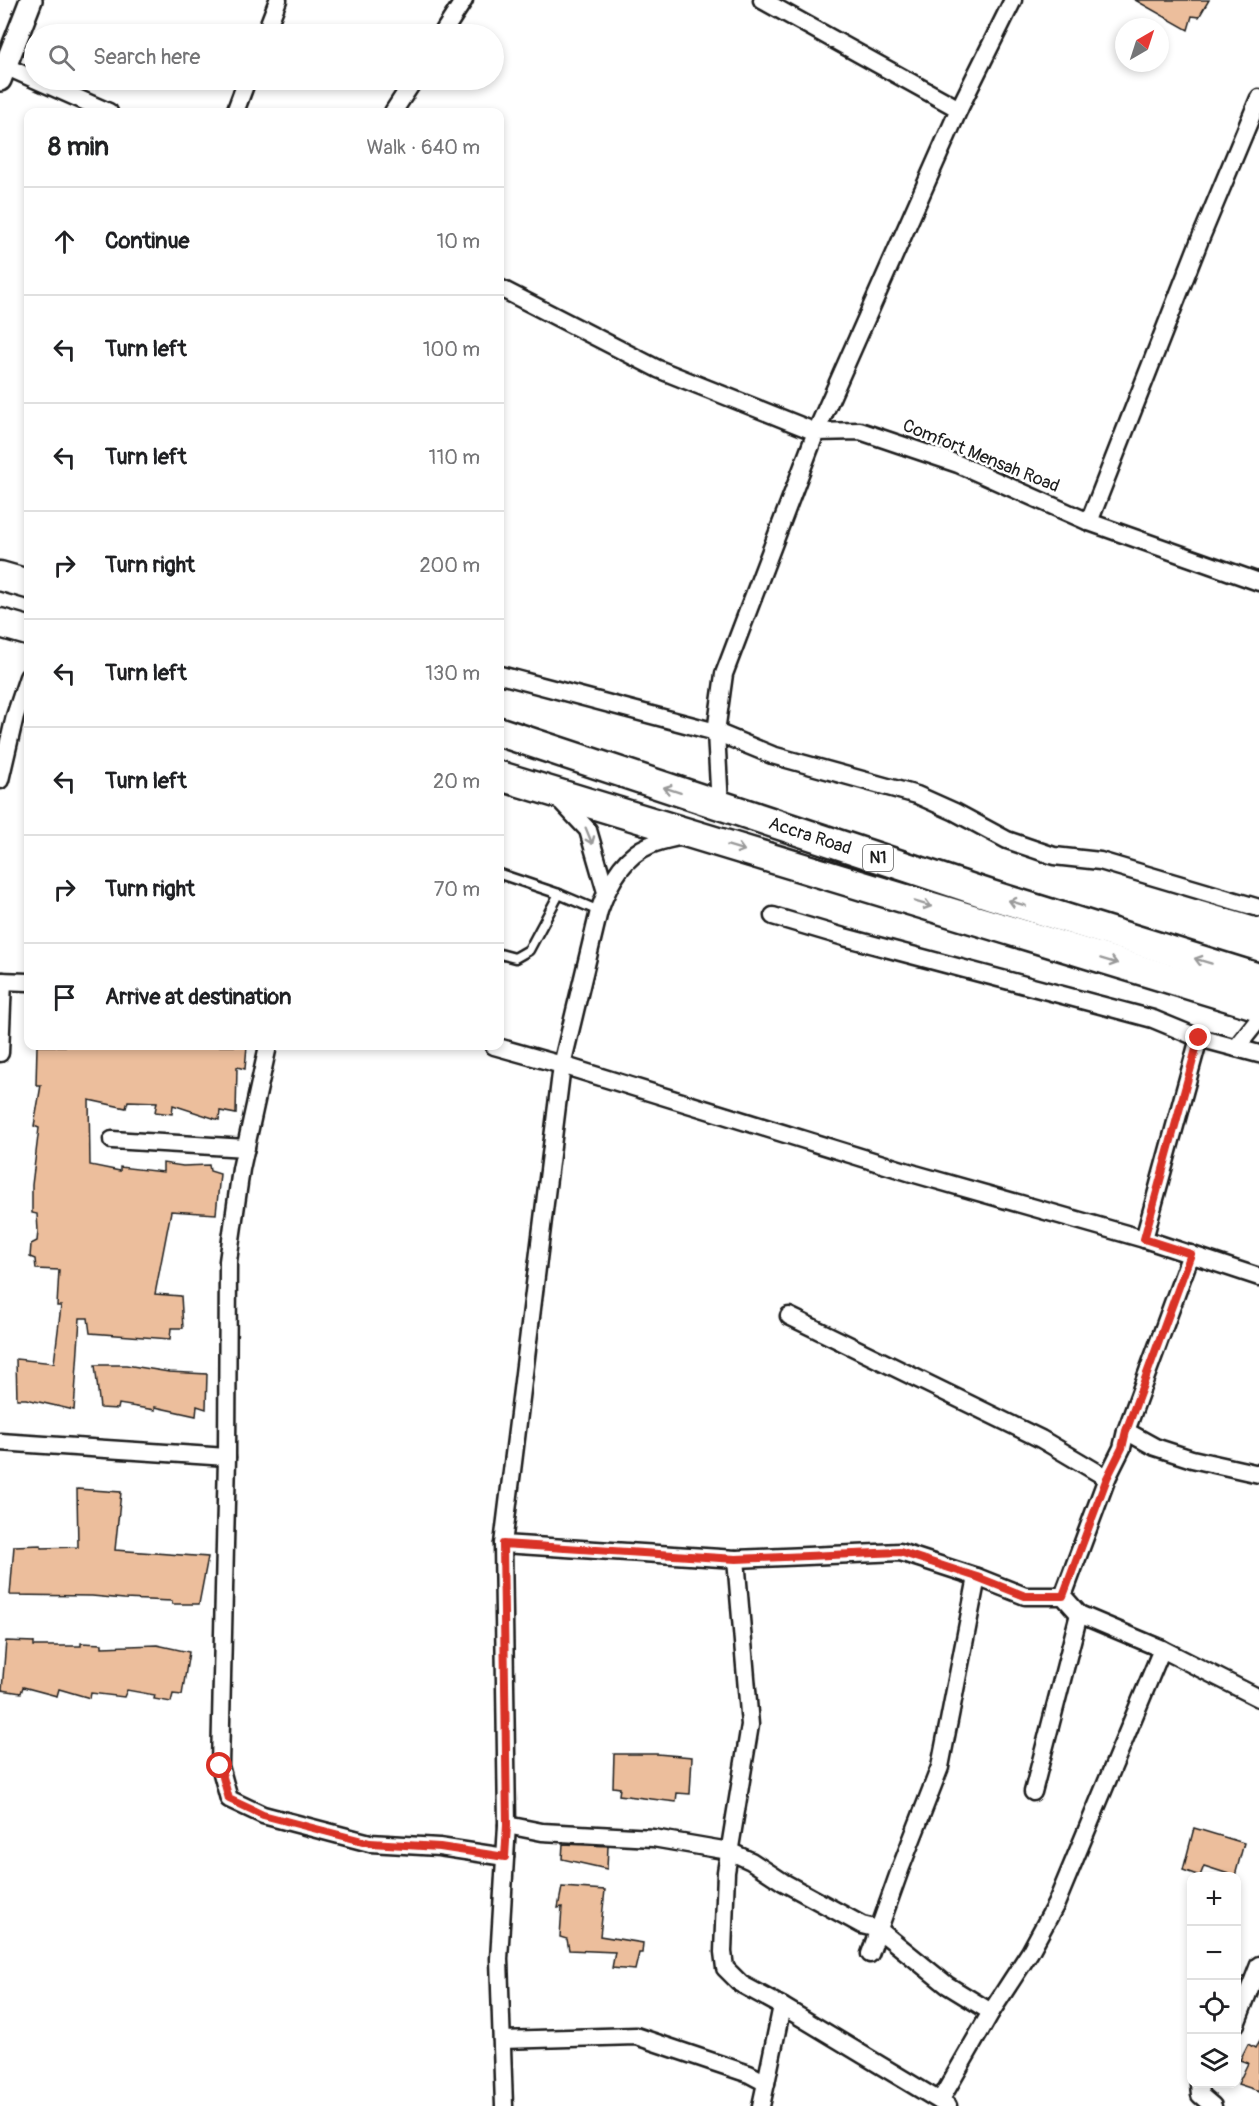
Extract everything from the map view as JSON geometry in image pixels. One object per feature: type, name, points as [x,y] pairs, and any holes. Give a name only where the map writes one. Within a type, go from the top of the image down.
[{"type":"highway","points":[[0,576],[24,583]]},
{"type":"highway","points":[[0,622],[24,630]]},
{"type":"highway","name":"Accra Road","points":[[504,733],[991,895],[1259,978]]},
{"type":"highway","name":"Accra Road","points":[[504,777],[1259,1006]]},
{"type":"street","points":[[24,79],[2,70],[31,0]]},
{"type":"street","points":[[269,24],[278,0]]},
{"type":"street","points":[[448,24],[464,0]]},
{"type":"street","points":[[762,0],[958,109]]},
{"type":"street","points":[[720,806],[716,732],[724,674],[816,432],[958,109],[1013,0]]},
{"type":"street","points":[[53,90],[100,108]]},
{"type":"street","points":[[236,108],[243,90]]},
{"type":"street","points":[[396,108],[407,90]]},
{"type":"street","points":[[1089,522],[1199,242],[1259,98]]},
{"type":"street","points":[[504,290],[658,369],[816,432]]},
{"type":"street","name":"Comfort Mensah Road","points":[[816,432],[860,431],[958,464],[1089,522],[1259,582]]},
{"type":"street","points":[[504,676],[716,732],[772,755],[917,795],[1024,847],[1053,856],[1100,861],[1259,908]]},
{"type":"street","points":[[0,780],[15,716],[24,689]]},
{"type":"street","points":[[552,792],[588,830],[606,892]]},
{"type":"street","points":[[504,2106],[499,1959],[507,1825],[503,1544],[562,1065],[599,910],[606,892],[624,862],[649,845],[692,834]]},
{"type":"street","points":[[773,916],[844,938],[1153,1019],[1199,1038],[1259,1054]]},
{"type":"street","points":[[0,1053],[2,981],[24,982]]},
{"type":"street","points":[[1236,1048],[1259,1019]]},
{"type":"street","points":[[1144,1239],[1199,1038]]},
{"type":"street","points":[[504,1049],[915,1174],[1144,1239],[1259,1277]]},
{"type":"street","points":[[267,1050],[241,1169],[228,1261],[227,1457],[220,1766],[229,1799],[263,1815],[370,1843],[440,1847],[505,1857]]},
{"type":"street","points":[[112,1140],[246,1148]]},
{"type":"street","points":[[1063,1596],[1107,1478],[1122,1448],[1126,1431],[1191,1254]]},
{"type":"street","points":[[789,1316],[1041,1439],[1107,1478]]},
{"type":"street","points":[[1126,1431],[1155,1447],[1192,1459],[1259,1474]]},
{"type":"street","points":[[0,1442],[227,1457]]},
{"type":"street","points":[[503,1544],[736,1559],[900,1552],[977,1577],[1025,1596],[1063,1596],[1079,1614],[1162,1649],[1259,1698]]},
{"type":"street","points":[[736,1559],[750,1725],[726,1872],[723,1952],[725,1968],[741,1984],[782,2006],[944,2104],[991,2012],[1030,1952],[1056,1904],[1162,1649]]},
{"type":"street","points":[[870,1954],[939,1767],[977,1577]]},
{"type":"street","points":[[1033,1792],[1079,1614]]},
{"type":"street","points":[[507,1825],[542,1832],[653,1838],[729,1851],[751,1861],[783,1882],[862,1925],[878,1929],[947,1985],[991,2012]]},
{"type":"street","points":[[1241,2011],[1259,1965]]},
{"type":"street","points":[[761,2106],[782,2006]]},
{"type":"street","points":[[502,2040],[636,2036],[749,2074],[766,2083]]},
{"type":"street","points":[[1199,2088],[1200,2095],[1214,2106]]},
{"type":"lane","points":[[504,875],[599,910]]},
{"type":"lane","points":[[504,955],[515,957],[529,950],[559,894]]},
{"type":"building","points":[[1135,0],[1209,0],[1199,17],[1192,16],[1188,30]]},
{"type":"building","points":[[37,1050],[247,1050],[245,1069],[237,1067],[236,1114],[220,1111],[219,1120],[173,1105],[172,1114],[155,1112],[157,1102],[128,1101],[126,1108],[89,1100],[90,1165],[120,1171],[120,1167],[163,1172],[163,1163],[183,1166],[209,1165],[210,1171],[220,1174],[216,1214],[171,1211],[155,1294],[181,1296],[183,1328],[171,1328],[170,1339],[90,1333],[88,1318],[80,1318],[74,1410],[17,1399],[16,1359],[54,1363],[61,1306],[57,1306],[59,1270],[36,1269],[35,1259],[30,1257],[31,1244],[37,1241],[38,1231],[37,1214],[32,1213],[32,1185],[39,1128],[34,1126],[41,1085],[36,1085]]},
{"type":"building","points":[[95,1365],[126,1365],[169,1372],[207,1374],[206,1409],[197,1406],[196,1416],[155,1407],[155,1410],[119,1404],[118,1409],[100,1408]]},
{"type":"building","points":[[77,1489],[121,1492],[115,1550],[208,1557],[199,1604],[172,1604],[172,1601],[92,1596],[10,1595],[14,1546],[78,1547]]},
{"type":"building","points":[[6,1641],[34,1642],[34,1646],[81,1646],[81,1643],[102,1644],[102,1647],[157,1645],[189,1652],[182,1695],[173,1694],[171,1702],[154,1699],[155,1695],[127,1690],[124,1697],[91,1693],[90,1698],[59,1689],[57,1696],[23,1687],[21,1693],[2,1690]]},
{"type":"building","points":[[614,1754],[692,1757],[690,1794],[677,1793],[676,1802],[619,1795],[620,1788],[613,1787]]},
{"type":"building","points":[[1194,1828],[1244,1843],[1236,1872],[1223,1872],[1204,1866],[1202,1872],[1183,1870]]},
{"type":"building","points":[[563,1844],[608,1846],[607,1869],[562,1859]]},
{"type":"building","points":[[562,1887],[605,1890],[600,1936],[643,1943],[642,1953],[639,1953],[635,1970],[612,1968],[615,1952],[569,1950],[567,1939],[560,1937],[562,1907],[558,1908]]},
{"type":"building","points":[[1259,2041],[1259,2091],[1241,2085],[1241,2078],[1248,2063],[1241,2060],[1241,2058],[1248,2044],[1255,2048]]},
{"type":"route","points":[[220,1766],[229,1799],[263,1815],[370,1843],[440,1847],[505,1857],[507,1825],[503,1544],[736,1559],[900,1552],[977,1577],[1025,1596],[1063,1596],[1107,1478],[1122,1448],[1126,1431],[1191,1254],[1144,1239],[1199,1038]]}]
